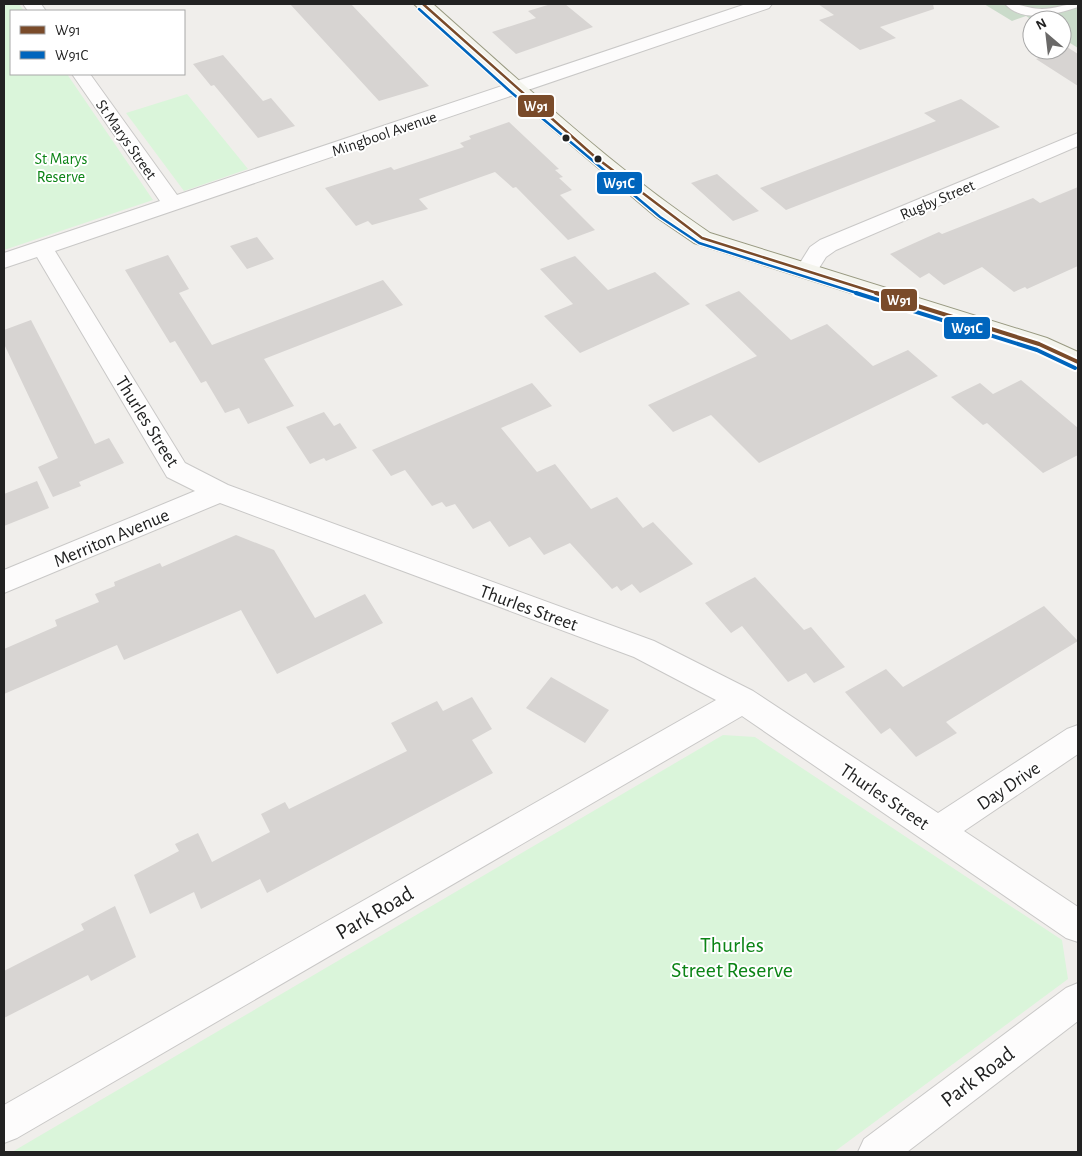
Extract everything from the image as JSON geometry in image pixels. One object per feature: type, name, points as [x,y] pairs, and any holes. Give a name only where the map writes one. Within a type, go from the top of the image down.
[{"type":"street","points":[[423,4],[516,88],[683,226],[702,238],[1039,344],[1078,362]]},
{"type":"street","name":"Mingbool Avenue","points":[[4,260],[763,4]]},
{"type":"street","name":"St Marys Street","points":[[82,75],[173,204]]},
{"type":"street","name":"Rugby Street","points":[[806,271],[818,252],[828,244],[1078,139]]},
{"type":"street","name":"Thurles Street","points":[[42,248],[176,470],[219,492],[644,649],[744,700],[1078,926]]},
{"type":"street","name":"Merriton Avenue","points":[[4,582],[219,492]]},
{"type":"street","name":"Park Road","points":[[4,1125],[744,700]]},
{"type":"street","name":"Day Drive","points":[[938,831],[1078,738]]},
{"type":"street","name":"Park Road","points":[[877,1152],[1078,1000]]},
{"type":"lane","points":[[1012,4],[1025,10],[1048,14],[1074,4]]},
{"type":"green space","name":"St Marys Reserve","points":[[4,4],[19,4],[23,10],[10,10],[10,75],[68,75],[153,200],[4,250]]},
{"type":"green space","points":[[984,4],[1078,4],[1078,48],[1072,44],[1072,10],[1022,10],[1022,17],[1012,21]]},
{"type":"green space","points":[[187,94],[248,169],[184,191],[126,113]]},
{"type":"green space","name":"Thurles Street Reserve","points":[[723,735],[755,737],[1062,940],[1068,979],[834,1152],[12,1152]]},
{"type":"building","points":[[290,4],[351,4],[429,86],[379,101]]},
{"type":"building","points":[[551,4],[565,4],[593,27],[516,54],[492,32],[536,18],[528,11]]},
{"type":"building","points":[[818,4],[933,4],[934,9],[880,27],[896,38],[860,50],[819,20],[834,15]]},
{"type":"building","points":[[1072,50],[1078,54],[1078,86],[1038,60],[1072,60]]},
{"type":"building","points":[[223,55],[263,101],[271,98],[295,126],[258,138],[214,85],[211,86],[193,64]]},
{"type":"building","points":[[961,99],[1000,127],[786,210],[760,188],[936,121],[924,113]]},
{"type":"building","points":[[509,122],[559,169],[555,170],[563,177],[559,178],[572,190],[560,195],[595,230],[568,240],[516,187],[513,188],[495,172],[419,199],[428,209],[372,225],[368,221],[356,226],[325,188],[391,167],[394,170],[464,147],[460,143],[471,139],[469,136]]},
{"type":"building","points":[[717,174],[759,211],[733,221],[691,183]]},
{"type":"building","points":[[1078,187],[1078,266],[1027,289],[1025,287],[1014,292],[982,267],[944,285],[929,273],[920,278],[890,254],[939,232],[942,234],[1033,198],[1040,203]]},
{"type":"building","points":[[257,237],[274,259],[247,269],[230,246]]},
{"type":"building","points":[[168,255],[189,289],[179,293],[212,345],[383,280],[403,305],[264,359],[294,406],[248,424],[239,408],[225,413],[206,381],[201,383],[175,341],[170,343],[125,270]]},
{"type":"building","points":[[575,256],[608,290],[655,272],[690,304],[580,353],[544,316],[573,304],[540,269]]},
{"type":"building","points":[[739,291],[791,340],[827,324],[873,366],[908,350],[938,376],[759,463],[711,415],[673,432],[648,405],[757,356],[705,305]]},
{"type":"building","points":[[31,320],[95,444],[109,438],[124,463],[79,482],[81,486],[53,497],[38,467],[58,458],[4,344],[4,330]]},
{"type":"building","points":[[1021,380],[1078,428],[1078,455],[1043,473],[987,423],[983,425],[951,397],[980,383],[993,394]]},
{"type":"building","points":[[532,383],[552,406],[501,428],[537,472],[555,464],[591,509],[617,497],[643,528],[653,522],[693,564],[640,593],[632,584],[621,591],[617,586],[612,589],[570,543],[544,555],[530,537],[509,547],[490,521],[473,529],[455,504],[446,507],[442,502],[432,506],[405,470],[391,476],[372,450]]},
{"type":"building","points":[[324,412],[334,426],[340,423],[357,448],[326,461],[324,458],[310,464],[286,427]]},
{"type":"building","points":[[37,481],[49,508],[4,526],[4,494]]},
{"type":"building","points":[[236,535],[274,550],[315,618],[365,594],[383,623],[277,674],[241,610],[124,660],[117,645],[4,694],[4,649],[57,626],[55,620],[99,602],[95,594],[115,586],[114,582],[160,563],[162,567]]},
{"type":"building","points":[[755,577],[804,630],[811,627],[845,667],[814,683],[806,673],[788,682],[742,626],[731,633],[705,603]]},
{"type":"building","points":[[1044,606],[1078,641],[946,722],[957,733],[916,757],[890,728],[881,734],[845,692],[886,669],[903,687]]},
{"type":"building","points":[[551,677],[609,710],[585,743],[526,708]]},
{"type":"building","points":[[472,697],[492,729],[472,740],[493,773],[267,893],[260,879],[201,909],[194,892],[150,914],[134,875],[179,851],[175,844],[198,833],[212,862],[270,832],[261,814],[285,802],[289,809],[407,751],[391,723],[437,701],[443,711]]},
{"type":"building","points":[[115,906],[136,957],[91,981],[88,975],[4,1018],[4,971],[84,930],[81,924]]},
{"type":"transit line","name":"W91","points":[[423,4],[524,96],[594,156],[665,212],[702,238],[1039,344],[1078,362]]},
{"type":"transit line","name":"W91C","points":[[419,9],[512,93],[660,217],[699,243],[1037,350],[1075,368]]}]
